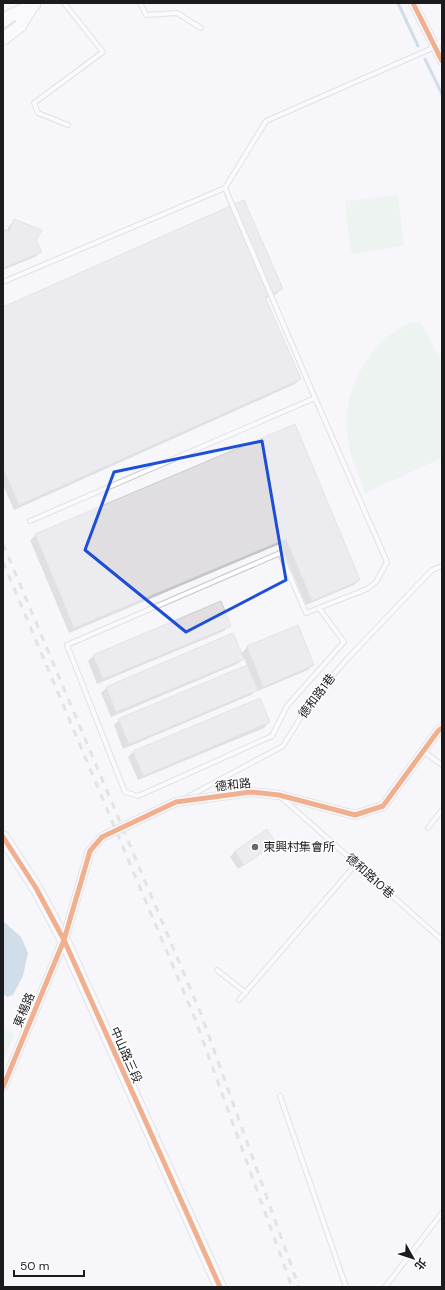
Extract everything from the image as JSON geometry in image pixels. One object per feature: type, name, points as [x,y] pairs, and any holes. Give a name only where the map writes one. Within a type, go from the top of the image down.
[{"type":"street","points":[[413,3],[442,61]]},
{"type":"street","points":[[3,21],[10,16],[34,5]]},
{"type":"street","points":[[3,39],[20,26],[34,5]]},
{"type":"street","name":"德和路","points":[[64,940],[90,851],[102,837],[176,802],[251,792],[279,795],[355,815],[383,806],[438,731],[442,728]]},
{"type":"street","name":"中山路三段","points":[[3,837],[36,888],[64,940],[220,1287]]},
{"type":"street","name":"東楊路","points":[[3,1087],[64,940]]},
{"type":"lane","points":[[64,3],[103,52],[34,103],[38,112],[68,124]]},
{"type":"lane","points":[[140,3],[146,15],[177,13],[201,28]]},
{"type":"lane","points":[[3,282],[225,188],[266,121],[435,47],[442,40]]},
{"type":"lane","points":[[225,188],[387,562],[376,582],[367,589],[306,613],[280,553],[67,645],[125,792],[138,796],[272,736],[287,706],[344,642],[319,608]]},
{"type":"lane","points":[[30,521],[315,398]]},
{"type":"lane","name":"德和路1巷","points":[[176,802],[283,746],[310,702],[347,659],[432,570],[442,566]]},
{"type":"lane","points":[[423,751],[442,765]]},
{"type":"lane","name":"德和路10巷","points":[[279,795],[442,940]]},
{"type":"lane","points":[[428,828],[442,810]]},
{"type":"lane","points":[[239,1000],[356,864]]},
{"type":"lane","points":[[217,970],[246,993]]},
{"type":"lane","points":[[280,1096],[346,1287]]},
{"type":"lane","points":[[385,1287],[442,1213]]},
{"type":"highlighted area","points":[[262,441],[286,580],[186,632],[85,550],[114,472]]},
{"type":"shaded area","points":[[398,195],[404,246],[351,254],[345,201]]},
{"type":"shaded area","points":[[411,322],[421,323],[442,361],[442,458],[365,493],[349,446],[347,421],[350,396],[359,373],[377,347],[385,338]]},
{"type":"shaded area","points":[[3,1026],[14,1035],[3,1062]]},
{"type":"water","points":[[3,921],[21,937],[28,953],[23,976],[13,995],[7,997],[3,993]]},
{"type":"building","points":[[244,200],[283,289],[265,297],[301,379],[19,505],[3,468],[3,307]]},
{"type":"building","points":[[14,219],[42,230],[36,240],[42,252],[3,268],[3,229],[9,231]]},
{"type":"building","points":[[295,424],[360,580],[312,601],[286,539],[74,628],[35,534]]},
{"type":"building","points":[[221,601],[231,626],[103,679],[93,655]]},
{"type":"building","points":[[298,625],[314,665],[263,687],[247,646]]},
{"type":"building","points":[[233,633],[244,659],[116,712],[106,687]]},
{"type":"building","points":[[247,665],[258,690],[129,744],[118,719]]},
{"type":"building","points":[[260,698],[270,722],[143,776],[133,751]]},
{"type":"building","name":"東興村集會所","points":[[267,829],[276,843],[244,865],[235,851]]},
{"type":"waterway","points":[[398,3],[418,46]]},
{"type":"waterway","points":[[425,59],[442,94]]},
{"type":"railway","points":[[3,544],[201,1014],[299,1287]]},
{"type":"railway","points":[[3,562],[194,1016],[292,1287]]},
{"type":"cycle path","points":[[413,3],[442,61]]},
{"type":"cycle path","points":[[3,1087],[64,940],[90,851],[102,837],[176,802],[251,792],[279,795],[355,815],[383,806],[438,731],[442,728]]},
{"type":"cycle path","points":[[3,837],[36,888],[64,940],[220,1287]]},
{"type":"place","name":"東興村集會所","points":[[255,847]]}]
